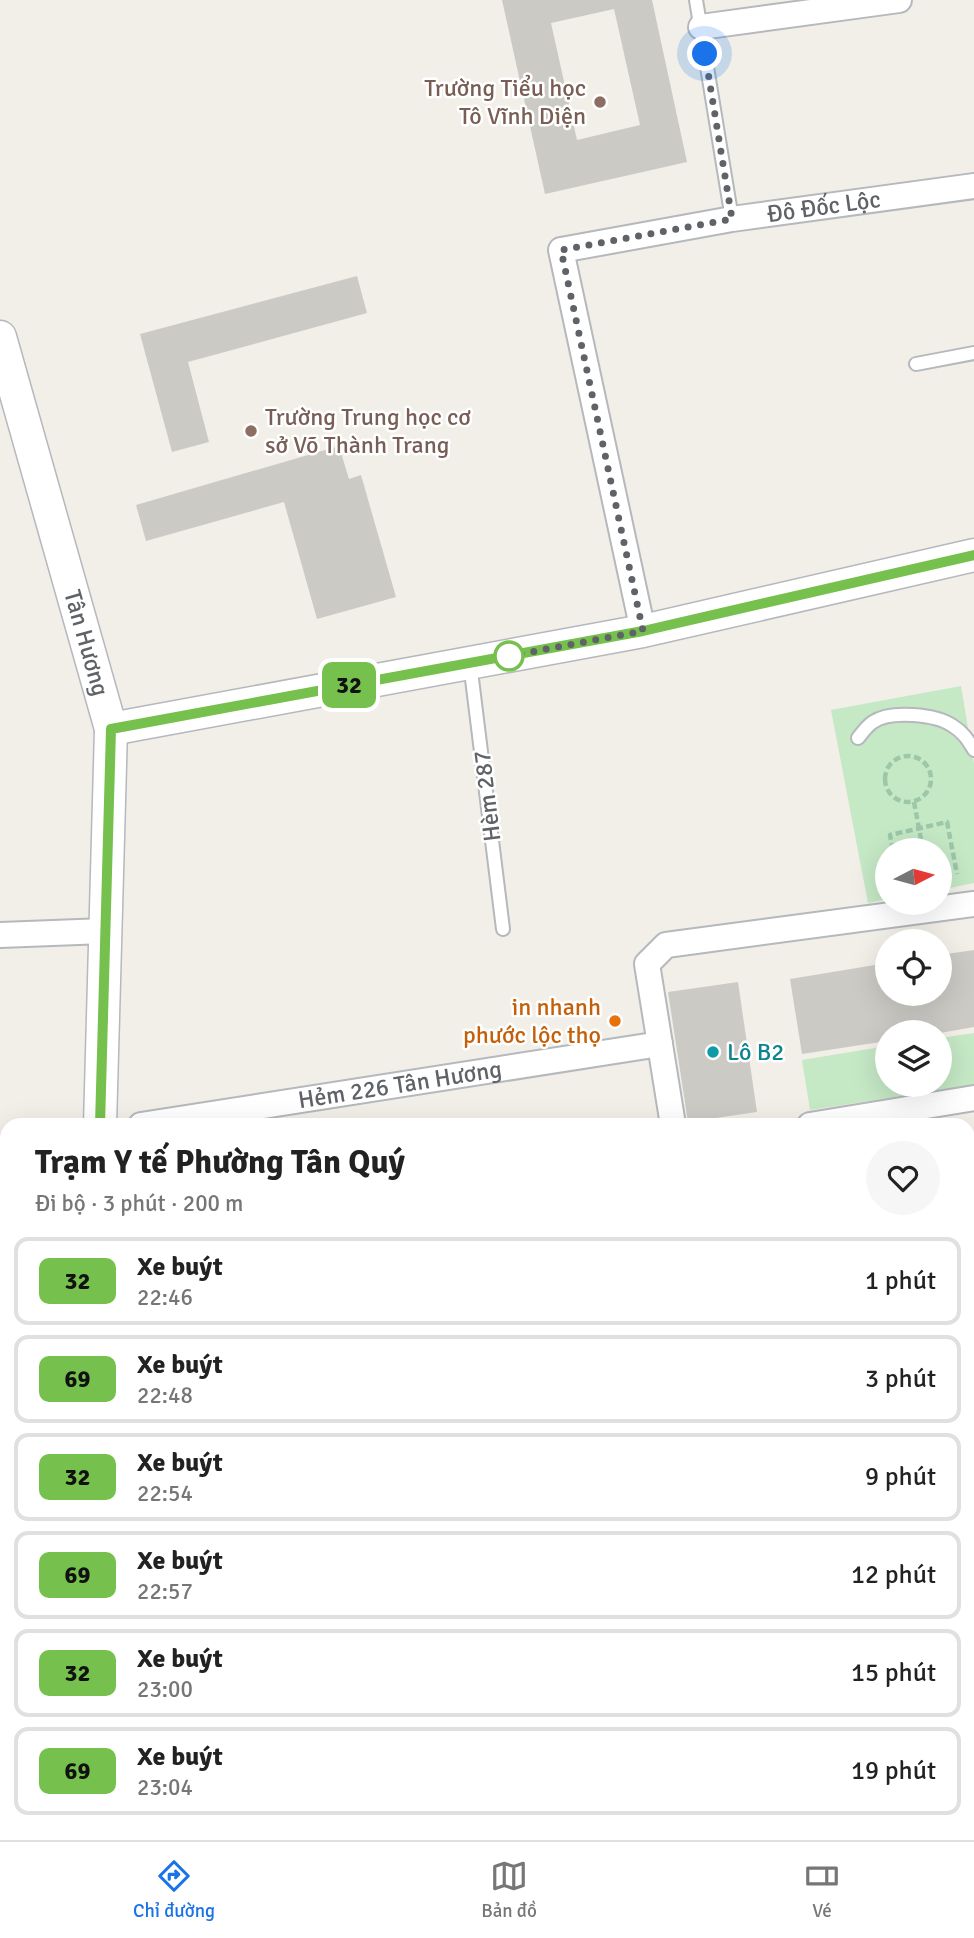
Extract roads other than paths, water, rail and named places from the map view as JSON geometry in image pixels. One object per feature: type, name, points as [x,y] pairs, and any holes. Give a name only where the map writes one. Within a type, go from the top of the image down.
[{"type":"street","points":[[701,27],[899,0]]},
{"type":"street","name":"Đô Đốc Lộc","points":[[643,631],[561,250],[732,219],[974,186]]},
{"type":"street","name":"Tân Hương","points":[[0,337],[111,729],[100,1118]]},
{"type":"street","points":[[111,729],[643,631],[974,555]]},
{"type":"street","points":[[672,1118],[648,964],[666,945],[974,904]]},
{"type":"street","points":[[0,935],[106,931]]},
{"type":"street","name":"Hẻm 226 Tân Hương","points":[[186,1118],[660,1044]]},
{"type":"street","points":[[853,1118],[974,1098]]},
{"type":"lane","points":[[696,0],[732,219]]},
{"type":"lane","points":[[916,364],[974,353]]},
{"type":"lane","name":"Hèm 287","points":[[470,663],[503,929]]},
{"type":"lane","points":[[858,738],[873,722],[888,716],[922,716],[951,724],[966,736],[974,750]]},
{"type":"place","name":"Trường Tiểu học Tô Vĩnh Diện","points":[[600,102]]},
{"type":"place","name":"Trường Trung học cơ sở Võ Thành Trang","points":[[251,431]]},
{"type":"place","name":"in nhanh phước lộc thọ","points":[[615,1021]]},
{"type":"place","name":"Lô B2","points":[[713,1052]]}]
